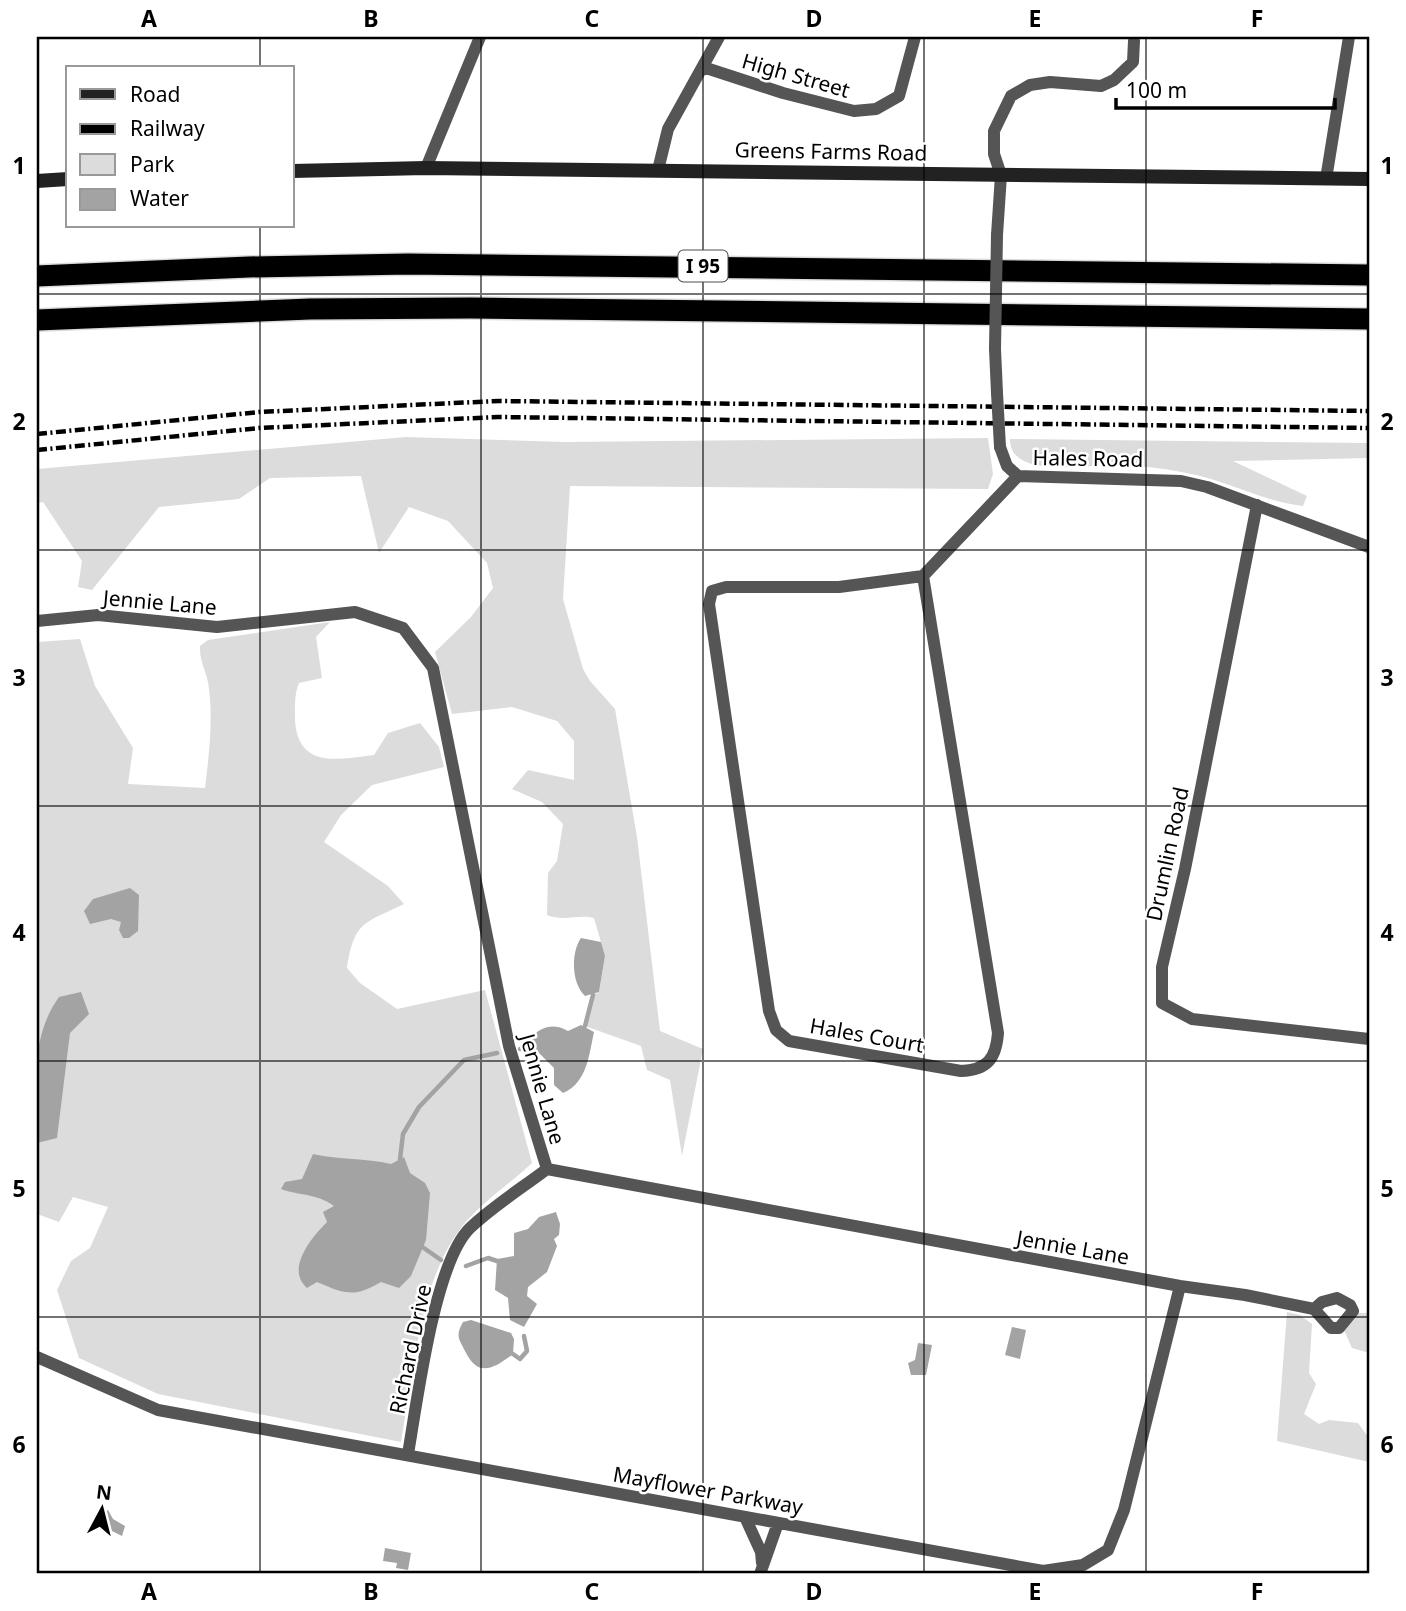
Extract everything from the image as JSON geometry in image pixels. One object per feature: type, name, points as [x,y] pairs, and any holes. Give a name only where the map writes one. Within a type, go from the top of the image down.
[{"type":"highway","name":"I 95","points":[[37,276],[196,268],[408,264],[1369,275]]},
{"type":"highway","name":"I 95","points":[[37,320],[284,310],[457,308],[1369,319]]},
{"type":"main road","name":"Greens Farms Road","points":[[294,171],[426,168],[1369,179]]},
{"type":"main road","points":[[37,181],[66,179]]},
{"type":"street","points":[[426,168],[480,37]]},
{"type":"street","points":[[658,170],[668,129],[719,37]]},
{"type":"street","name":"High Street","points":[[703,67],[783,93],[854,111],[876,109],[899,96],[915,37]]},
{"type":"street","points":[[1326,179],[1349,37]]},
{"type":"street","name":"Hales Road","points":[[1134,41],[1133,62],[1114,80],[1101,86],[1050,82],[1030,85],[1011,96],[994,131],[994,154],[1001,175],[995,349],[1000,447],[1004,460],[1018,476],[1170,480],[1207,487],[1369,547]]},
{"type":"street","points":[[923,576],[1018,476]]},
{"type":"street","name":"Drumlin Road","points":[[1256,505],[1185,869],[1162,967],[1162,1003],[1192,1019],[1287,1032],[1369,1039]]},
{"type":"street","name":"Hales Court","points":[[923,576],[949,720],[998,1033],[997,1049],[990,1063],[976,1070],[961,1071],[789,1041],[776,1030],[769,1011],[709,604],[712,591],[726,587],[839,587],[923,576]]},
{"type":"street","name":"Jennie Lane","points":[[37,621],[98,615],[217,627],[355,612],[403,628],[433,668],[509,1046],[547,1169],[1314,1309]]},
{"type":"street","name":"Richard Drive","points":[[408,1454],[434,1310],[448,1268],[468,1230],[547,1169]]},
{"type":"street","name":"Mayflower Parkway","points":[[37,1357],[158,1410],[1042,1571],[1083,1565],[1108,1550],[1125,1510],[1180,1286]]},
{"type":"street","points":[[746,1517],[761,1569]]},
{"type":"street","points":[[761,1569],[778,1523]]},
{"type":"green space","points":[[406,437],[566,442],[988,438],[993,474],[988,489],[570,486],[563,599],[583,669],[615,709],[637,837],[660,1031],[703,1049],[682,1156],[670,1080],[647,1070],[641,1046],[585,1026],[593,995],[599,992],[605,956],[594,918],[559,918],[547,915],[548,873],[557,861],[563,824],[542,802],[512,789],[528,770],[574,780],[574,741],[557,721],[512,707],[452,714],[435,652],[471,617],[493,588],[487,563],[448,521],[409,507],[379,553],[361,476],[270,478],[239,499],[159,507],[92,590],[78,587],[82,561],[43,502],[37,503],[37,469]]},
{"type":"green space","points":[[1010,439],[1369,443],[1369,458],[1233,461],[1307,496],[1303,506],[1268,499],[1200,476],[1164,469],[1116,465],[1036,465],[1022,460],[1013,452]]},
{"type":"green space","points":[[330,622],[316,637],[322,678],[299,683],[296,692],[295,720],[298,736],[304,747],[323,758],[374,755],[388,733],[420,723],[439,747],[444,767],[372,785],[341,815],[324,842],[388,886],[404,904],[371,920],[358,932],[353,941],[347,968],[360,983],[397,1009],[485,990],[532,1163],[476,1211],[447,1250],[436,1275],[420,1330],[401,1442],[158,1394],[79,1358],[57,1290],[71,1261],[90,1248],[108,1207],[73,1197],[59,1222],[37,1214],[37,642],[80,639],[95,686],[133,748],[128,784],[205,788],[211,714],[200,646],[208,640]]},
{"type":"green space","points":[[1287,1312],[1300,1315],[1312,1324],[1309,1373],[1316,1384],[1304,1414],[1319,1424],[1329,1420],[1358,1423],[1369,1438],[1369,1462],[1277,1441]]},
{"type":"green space","points":[[1358,1313],[1369,1313],[1369,1353],[1352,1348],[1343,1328]]},
{"type":"water","points":[[130,888],[139,895],[138,931],[129,938],[123,938],[119,930],[121,922],[111,919],[90,924],[84,911],[93,899]]},
{"type":"water","points":[[581,938],[601,942],[605,956],[599,992],[585,996],[577,983],[574,967],[575,951]]},
{"type":"water","points":[[81,992],[89,1014],[70,1033],[57,1138],[37,1143],[36,1067],[42,1031],[59,997]]},
{"type":"water","points":[[581,1025],[594,1032],[588,1059],[577,1082],[563,1093],[554,1085],[554,1068],[536,1050],[531,1038],[548,1027],[568,1031]]},
{"type":"water","points":[[313,1154],[391,1164],[404,1157],[410,1173],[425,1183],[430,1193],[426,1240],[411,1276],[399,1288],[381,1282],[364,1290],[349,1292],[317,1282],[307,1288],[301,1280],[299,1272],[303,1254],[327,1222],[323,1212],[334,1206],[314,1197],[281,1189],[285,1182],[302,1179]]},
{"type":"water","points":[[556,1212],[560,1224],[559,1235],[554,1239],[557,1246],[547,1272],[528,1287],[527,1296],[537,1304],[524,1327],[510,1320],[508,1298],[495,1290],[497,1259],[514,1256],[514,1233],[528,1229],[539,1217]]},
{"type":"water","points":[[471,1320],[511,1333],[514,1339],[513,1354],[492,1367],[481,1368],[475,1365],[459,1337],[463,1322]]},
{"type":"water","points":[[1012,1327],[1026,1330],[1020,1359],[1005,1355]]},
{"type":"water","points":[[918,1343],[932,1345],[926,1375],[911,1375],[908,1363],[915,1360]]},
{"type":"water","points":[[108,1510],[113,1519],[125,1526],[122,1536],[98,1524],[96,1516]]},
{"type":"water","points":[[385,1548],[411,1553],[408,1570],[396,1568],[397,1563],[383,1561]]},
{"type":"waterway","points":[[585,1026],[593,995]]},
{"type":"waterway","points":[[520,1049],[534,1047]]},
{"type":"waterway","points":[[400,1159],[403,1134],[419,1107],[464,1060],[497,1053]]},
{"type":"waterway","points":[[421,1246],[441,1260]]},
{"type":"waterway","points":[[466,1266],[488,1258],[497,1261]]},
{"type":"waterway","points":[[513,1354],[520,1359],[527,1351],[524,1336]]},
{"type":"railway","points":[[37,434],[259,412],[499,401],[1369,411]]},
{"type":"railway","points":[[37,450],[259,428],[498,417],[1369,428]]}]
